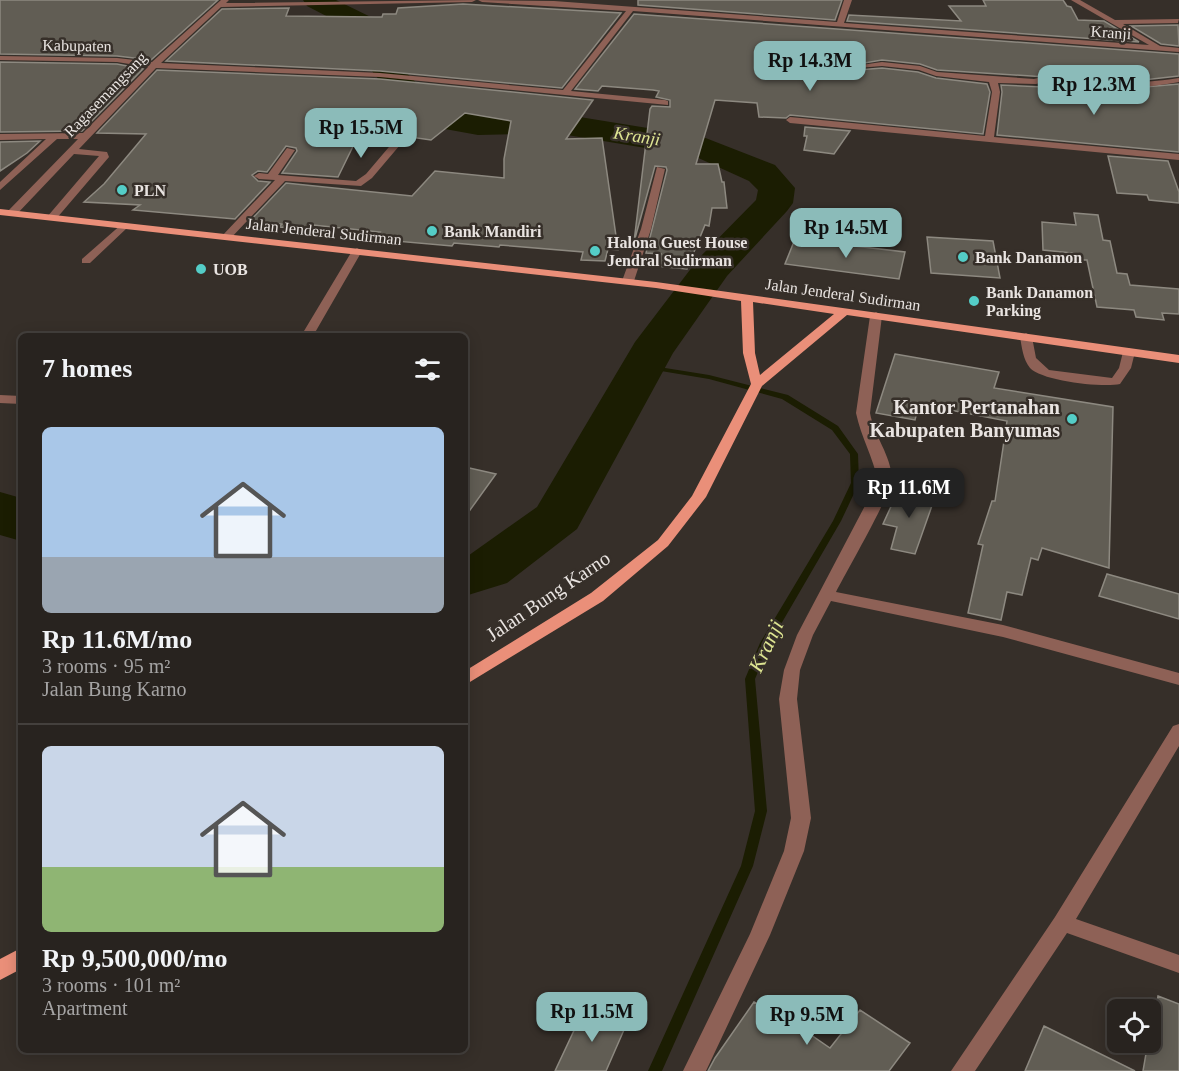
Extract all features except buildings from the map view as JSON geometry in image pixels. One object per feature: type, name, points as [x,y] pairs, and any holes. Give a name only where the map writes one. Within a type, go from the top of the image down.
[{"type":"main road","name":"Jalan Jenderal Sudirman","points":[[0,212],[628,281],[1179,359]]},
{"type":"main road","points":[[747,298],[749,360],[757,384],[845,311]]},
{"type":"main road","name":"Jalan Bung Karno","points":[[468,677],[597,597],[663,543],[699,497],[757,384]]},
{"type":"main road","points":[[0,971],[18,959]]},
{"type":"street","points":[[222,2],[472,0]]},
{"type":"street","name":"Kranji","points":[[482,0],[554,1],[631,9],[1179,50]]},
{"type":"street","points":[[842,25],[848,0]]},
{"type":"street","points":[[1076,0],[1179,60]]},
{"type":"street","name":"Ragasemangsang","points":[[12,213],[153,64],[222,2]]},
{"type":"street","points":[[565,93],[631,9]]},
{"type":"street","points":[[1111,22],[1178,21]]},
{"type":"street","points":[[117,60],[164,55]]},
{"type":"street","points":[[0,64],[4,58]]},
{"type":"street","name":"Kabupaten","points":[[4,58],[117,60],[153,64],[380,75],[664,103]]},
{"type":"street","points":[[858,66],[882,64],[920,68],[936,74],[993,80],[1036,82],[1038,80],[1058,80],[1068,85],[1107,87],[1149,85],[1179,80]]},
{"type":"street","points":[[989,140],[996,92],[993,80]]},
{"type":"street","points":[[790,120],[1179,157]]},
{"type":"street","points":[[0,137],[84,136]]},
{"type":"street","points":[[2,182],[54,137]]},
{"type":"street","points":[[259,176],[358,184],[369,176],[397,143]]},
{"type":"street","points":[[271,177],[290,150]]},
{"type":"street","points":[[52,218],[104,157],[104,153],[70,152]]},
{"type":"street","points":[[628,281],[646,230],[660,169]]},
{"type":"street","points":[[226,237],[283,178]]},
{"type":"street","points":[[86,261],[123,226]]},
{"type":"street","points":[[309,333],[357,251]]},
{"type":"street","points":[[694,1071],[760,936],[794,851],[801,818],[788,699],[792,670],[805,634],[827,596],[885,481],[877,447],[869,434],[863,412],[876,316]]},
{"type":"street","points":[[1026,337],[1032,364],[1037,369],[1045,373],[1104,382],[1116,381],[1125,368],[1129,352]]},
{"type":"street","points":[[0,399],[18,400]]},
{"type":"street","points":[[827,596],[1003,631],[1179,679]]},
{"type":"street","points":[[962,1071],[1062,923],[1179,731]]},
{"type":"street","points":[[1062,923],[1179,964]]},
{"type":"waterway","name":"Kranji","points":[[316,0],[371,28],[385,68],[425,110],[446,120],[478,125],[555,123],[703,147],[762,173],[777,188],[774,203],[713,267],[651,352],[558,517],[487,570],[468,576]]},
{"type":"waterway","name":"Kranji","points":[[643,366],[709,377],[785,397],[835,428],[854,454],[855,483],[837,521],[765,643],[750,679],[761,811],[747,866],[655,1071]]},
{"type":"waterway","name":"Kranji","points":[[0,508],[18,522]]},
{"type":"place","name":"PLN","points":[[122,190]]},
{"type":"place","name":"Bank Mandiri","points":[[432,231]]},
{"type":"place","name":"Halona Guest House Jendral Sudirman","points":[[595,251]]},
{"type":"place","name":"Bank Danamon","points":[[963,257]]},
{"type":"place","name":"UOB","points":[[201,269]]},
{"type":"place","name":"Bank Danamon Parking","points":[[974,301]]},
{"type":"place","name":"Kantor Pertanahan Kabupaten Banyumas","points":[[1072,419]]}]
